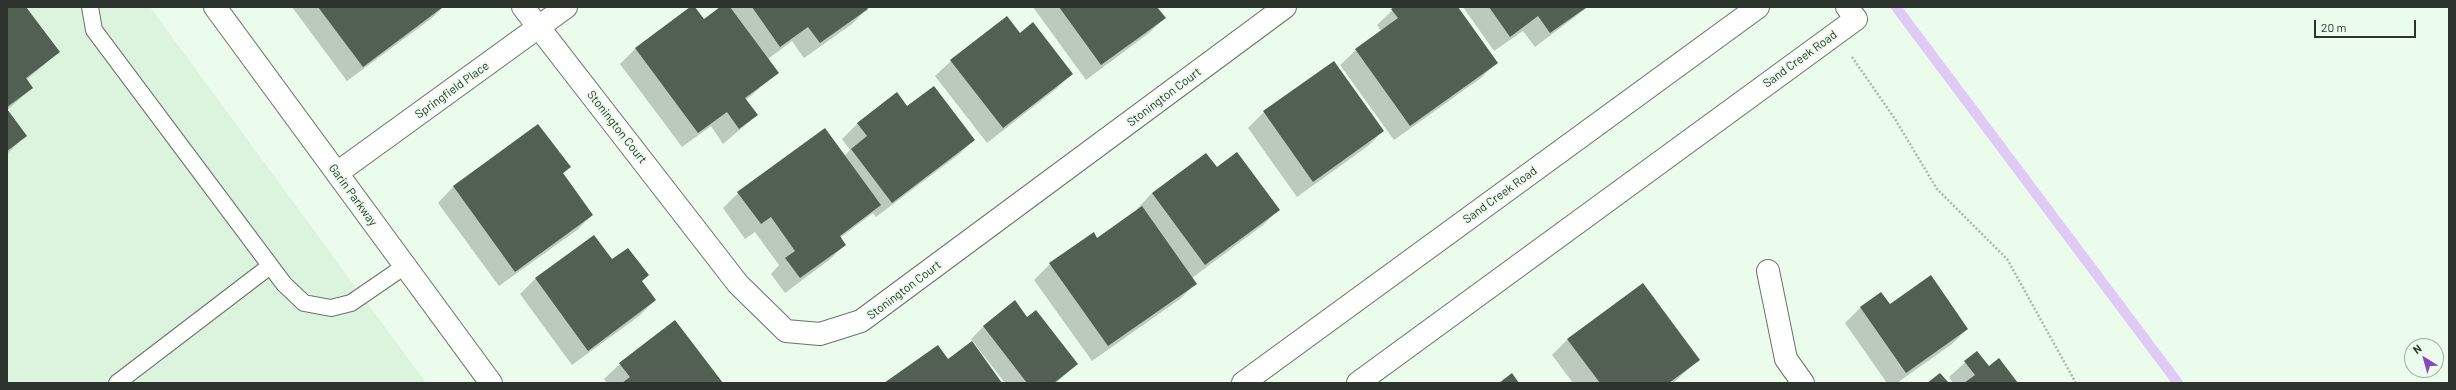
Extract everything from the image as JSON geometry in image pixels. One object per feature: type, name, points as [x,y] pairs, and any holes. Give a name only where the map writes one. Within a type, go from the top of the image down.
[{"type":"street","name":"Garin Parkway","points":[[215,7],[491,383]]},
{"type":"street","name":"Stonington Court","points":[[523,7],[538,28],[638,152],[738,284],[786,330],[820,334],[861,321],[1285,7]]},
{"type":"street","name":"Springfield Place","points":[[337,173],[566,7]]},
{"type":"street","name":"Sand Creek Road","points":[[1243,383],[1758,7]]},
{"type":"street","name":"Sand Creek Road","points":[[1358,383],[1836,33],[1851,13]]},
{"type":"street","points":[[1768,271],[1786,359],[1803,383]]},
{"type":"lane","points":[[90,7],[94,30],[270,266],[284,284],[304,303],[331,308],[351,303],[405,266]]},
{"type":"lane","points":[[117,383],[270,266]]},
{"type":"path","points":[[1836,33],[1895,119],[1937,189],[2007,259],[2076,383]]},
{"type":"shaded area","points":[[7,7],[150,7],[426,383],[7,383]]},
{"type":"building","points":[[7,7],[26,7],[60,52],[26,78],[33,88],[7,107]]},
{"type":"building","points":[[318,7],[443,7],[363,67]]},
{"type":"building","points":[[690,7],[695,7],[704,19],[720,7],[730,7],[779,73],[745,98],[758,115],[739,129],[727,112],[698,133],[635,48]]},
{"type":"building","points":[[752,7],[867,7],[868,9],[820,43],[808,27],[780,47]]},
{"type":"building","points":[[1059,7],[1157,7],[1166,18],[1101,65]]},
{"type":"building","points":[[1394,7],[1458,7],[1498,63],[1410,126],[1355,49],[1398,18],[1391,9]]},
{"type":"building","points":[[1489,7],[1587,7],[1550,33],[1538,16],[1510,37]]},
{"type":"building","points":[[1007,16],[1020,33],[1033,22],[1073,74],[1003,128],[950,60]]},
{"type":"building","points":[[1334,61],[1384,131],[1313,182],[1263,111]]},
{"type":"building","points":[[934,86],[975,140],[892,203],[851,149],[867,136],[857,123],[897,92],[907,106]]},
{"type":"building","points":[[7,109],[27,136],[7,151]]},
{"type":"building","points":[[538,124],[571,167],[563,173],[593,215],[515,272],[453,186]]},
{"type":"building","points":[[825,128],[881,205],[840,236],[846,245],[800,278],[785,258],[795,251],[771,217],[761,224],[737,192]]},
{"type":"building","points":[[1237,152],[1280,210],[1205,265],[1152,193],[1206,153],[1217,167]]},
{"type":"building","points":[[1142,206],[1197,284],[1108,346],[1049,263],[1094,232],[1097,238]]},
{"type":"building","points":[[594,235],[612,259],[628,248],[649,275],[642,281],[656,300],[588,351],[535,278]]},
{"type":"building","points":[[1931,275],[1968,329],[1906,373],[1860,307],[1881,292],[1890,304]]},
{"type":"building","points":[[1643,283],[1700,360],[1669,383],[1600,383],[1567,339]]},
{"type":"building","points":[[1015,300],[1027,317],[1036,310],[1078,364],[1054,383],[1027,383],[983,326]]},
{"type":"building","points":[[675,320],[723,383],[622,383],[630,377],[619,363]]},
{"type":"building","points":[[972,341],[1002,383],[884,383],[938,345],[948,359]]},
{"type":"building","points":[[1977,351],[1989,366],[1999,358],[2018,383],[1964,383],[1975,375],[1964,361]]},
{"type":"building","points":[[1512,373],[1519,383],[1499,383]]},
{"type":"building","points":[[1940,373],[1949,383],[1927,383]]},
{"type":"waterway","points":[[1896,7],[2178,383]]}]
